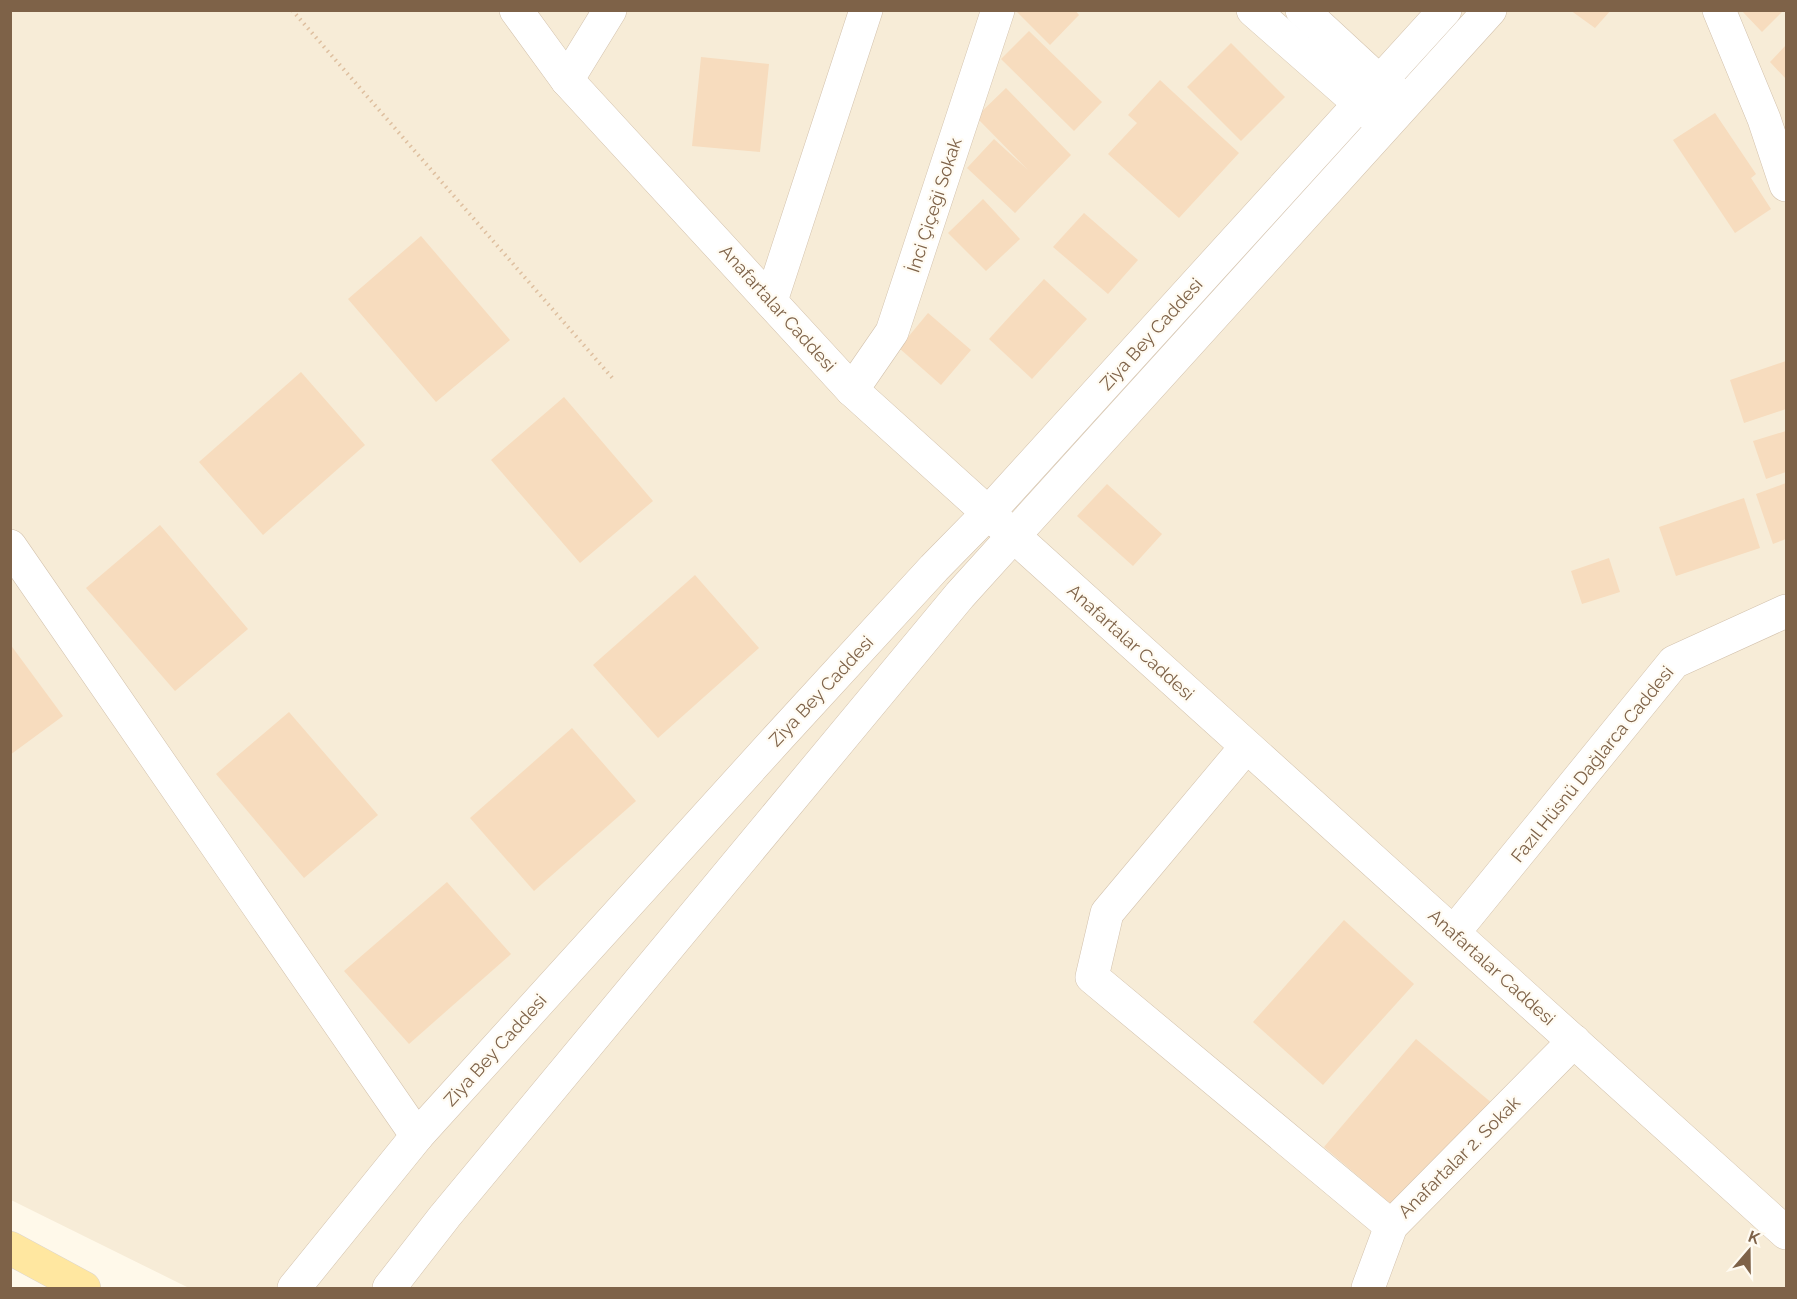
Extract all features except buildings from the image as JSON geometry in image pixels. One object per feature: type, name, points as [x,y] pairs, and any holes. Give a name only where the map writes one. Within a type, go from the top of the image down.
[{"type":"main road","points":[[10,1248],[84,1288]]},
{"type":"street","name":"Anafartalar Caddesi","points":[[516,10],[567,80],[852,390],[1786,1233]]},
{"type":"street","points":[[567,80],[610,10]]},
{"type":"street","points":[[771,301],[866,10]]},
{"type":"street","name":"İnci Çiçeği Sokak","points":[[852,390],[892,332],[998,10]]},
{"type":"street","points":[[1253,10],[1371,93],[1408,101]]},
{"type":"street","points":[[1302,10],[1371,93],[1386,126]]},
{"type":"street","name":"Ziya Bey Caddesi","points":[[294,1288],[417,1136],[1445,10]]},
{"type":"street","name":"Ziya Bey Caddesi","points":[[389,1288],[445,1216],[960,595],[1490,10]]},
{"type":"street","points":[[1719,10],[1764,119],[1786,185]]},
{"type":"street","points":[[10,546],[417,1136]]},
{"type":"street","name":"Fazıl Hüsnü Dağlarca Caddesi","points":[[1454,932],[1674,662],[1786,611]]},
{"type":"street","points":[[1246,747],[1107,913],[1092,977],[1391,1226]]},
{"type":"street","name":"Anafartalar 2. Sokak","points":[[1368,1288],[1391,1226],[1574,1041]]},
{"type":"path","points":[[292,10],[615,381]]},
{"type":"shaded area","points":[[10,11],[1786,11],[1786,1288],[189,1288],[11,1200]]}]
